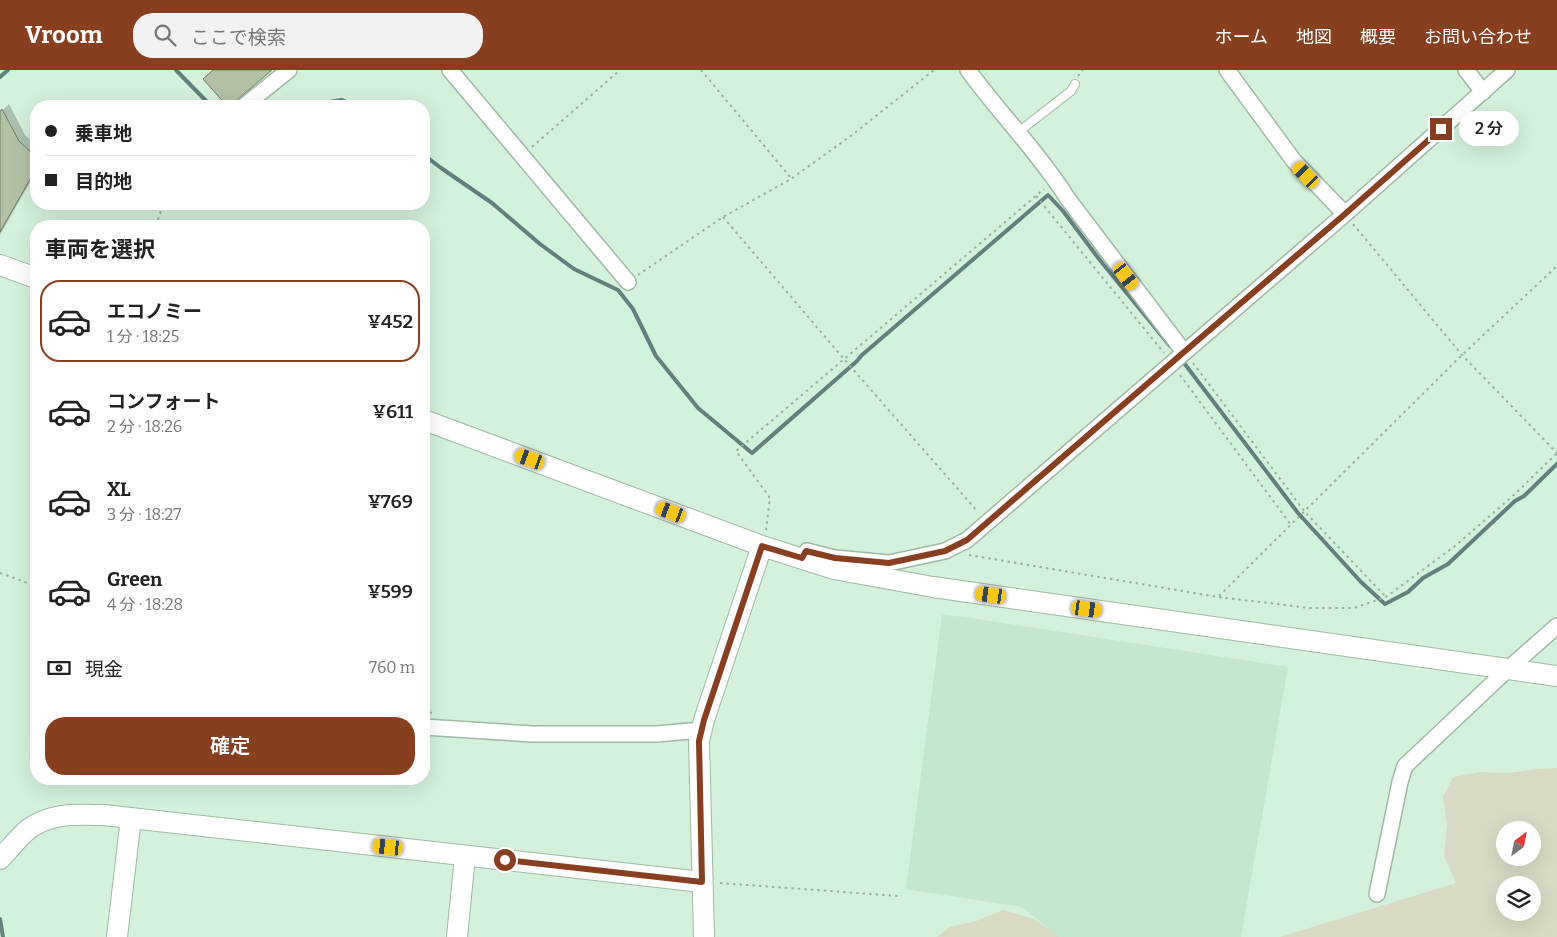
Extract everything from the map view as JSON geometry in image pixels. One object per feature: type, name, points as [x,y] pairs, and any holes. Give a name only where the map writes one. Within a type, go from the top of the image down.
[{"type":"street","points":[[251,100],[288,70]]},
{"type":"street","points":[[450,70],[628,282]]},
{"type":"street","points":[[968,70],[1055,180],[1184,352]]},
{"type":"street","points":[[1227,70],[1294,161],[1345,214]]},
{"type":"street","points":[[1466,70],[1483,92]]},
{"type":"street","points":[[802,558],[806,551],[835,558],[889,563],[945,551],[967,540],[988,524],[1345,214],[1507,70]]},
{"type":"street","points":[[0,265],[30,276]]},
{"type":"street","points":[[430,422],[762,546],[834,569],[933,587],[1557,676]]},
{"type":"street","points":[[704,937],[699,741],[762,546]]},
{"type":"street","points":[[1377,894],[1405,766],[1508,669],[1557,626]]},
{"type":"street","points":[[430,727],[532,734],[657,734],[701,730]]},
{"type":"street","points":[[0,859],[28,829],[46,820],[64,814],[104,815],[702,882]]},
{"type":"street","points":[[117,937],[131,818]]},
{"type":"street","points":[[456,937],[465,856]]},
{"type":"lane","points":[[1017,133],[1071,91],[1075,84]]},
{"type":"path","points":[[522,156],[620,70]]},
{"type":"path","points":[[702,70],[792,179]]},
{"type":"path","points":[[628,282],[723,217],[792,179],[852,135],[934,70]]},
{"type":"path","points":[[762,546],[770,498],[736,451],[1055,180]]},
{"type":"path","points":[[945,551],[1218,596],[1310,608],[1354,608],[1386,597],[1455,546],[1515,494],[1557,453],[1462,355],[1345,214]]},
{"type":"path","points":[[723,217],[844,360],[988,524]]},
{"type":"path","points":[[1218,596],[1462,355],[1557,266]]},
{"type":"path","points":[[1184,352],[1305,512],[1386,597]]},
{"type":"path","points":[[0,573],[30,584]]},
{"type":"path","points":[[702,882],[898,896]]},
{"type":"shaded area","points":[[942,615],[1288,667],[1241,937],[1058,937],[1022,907],[906,889]]},
{"type":"shaded area","points":[[1557,768],[1557,937],[1280,937],[1456,883],[1444,856],[1447,825],[1443,797],[1453,777],[1480,772],[1507,773]]},
{"type":"shaded area","points":[[1003,910],[1034,919],[1059,937],[937,937],[950,927],[976,921]]},
{"type":"building","points":[[213,70],[272,70],[237,100],[222,100],[203,79]]},
{"type":"building","points":[[2,109],[19,141],[30,151],[30,180],[0,232],[0,111]]},
{"type":"waterway","points":[[0,77],[8,70]]},
{"type":"waterway","points":[[176,70],[205,100]]},
{"type":"waterway","points":[[430,160],[492,203],[540,244],[574,269],[618,290],[633,309],[656,356],[698,408],[752,453],[862,355],[1048,195],[1063,211],[1099,259],[1170,346]]},
{"type":"waterway","points":[[1181,359],[1298,513],[1361,582],[1385,604],[1408,592],[1423,578],[1448,564],[1557,464]]},
{"type":"waterway","points":[[0,919],[3,937]]},
{"type":"route","points":[[505,860],[702,882],[699,741],[704,720],[762,546],[802,558],[806,551],[835,558],[889,563],[945,551],[967,540],[988,524],[1441,129]]}]
